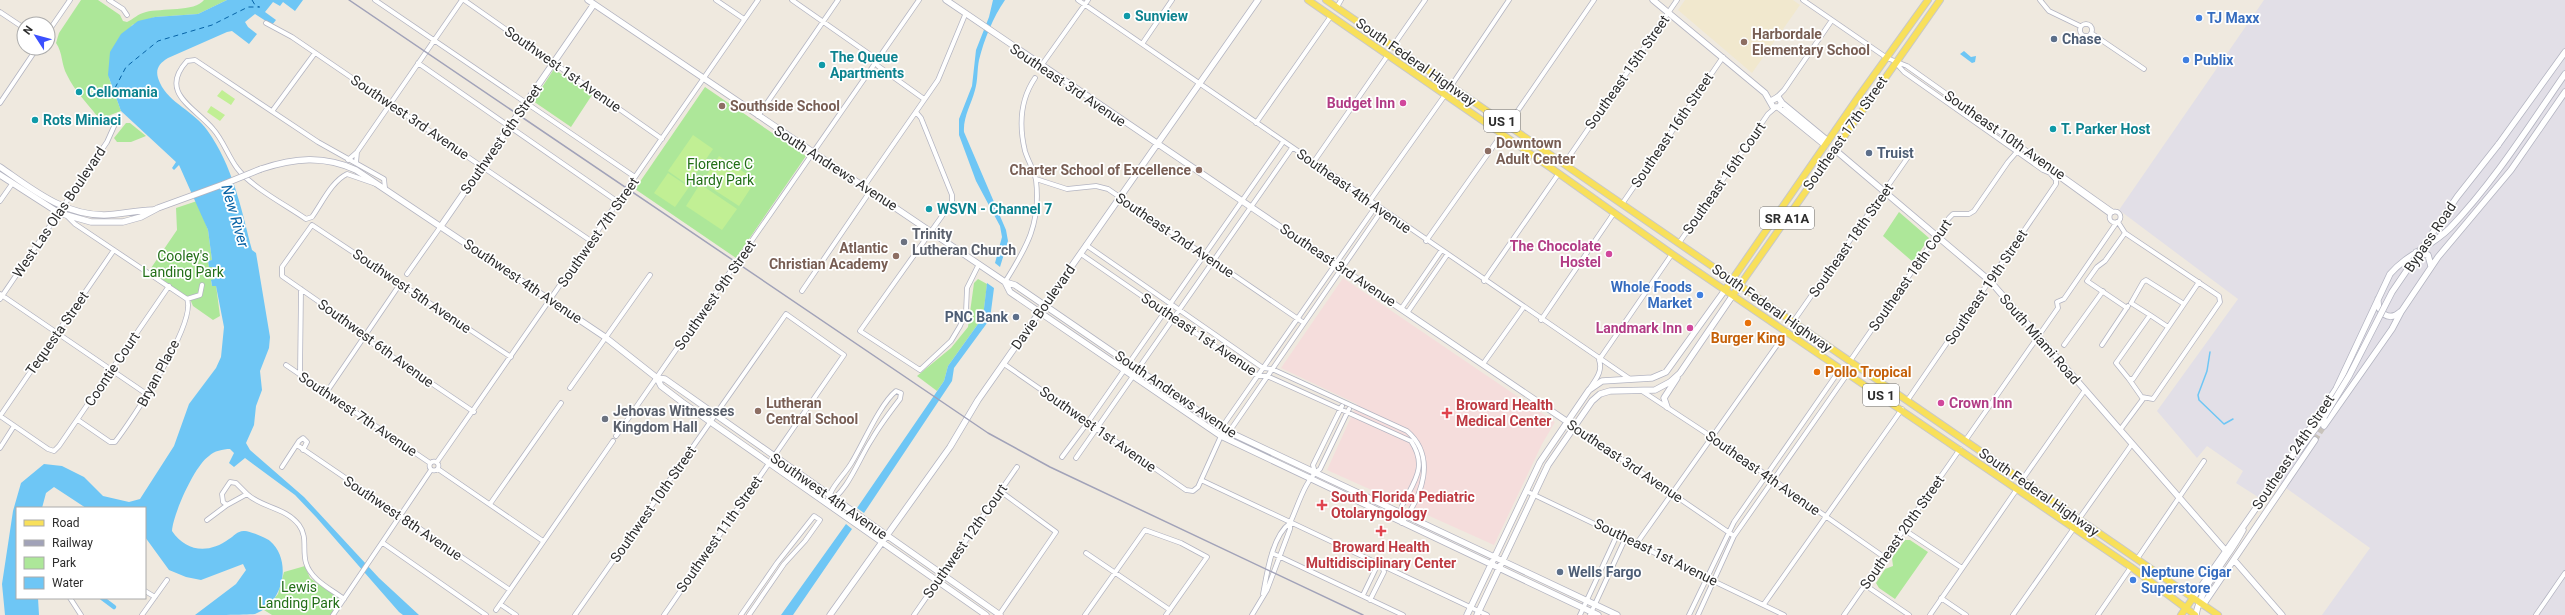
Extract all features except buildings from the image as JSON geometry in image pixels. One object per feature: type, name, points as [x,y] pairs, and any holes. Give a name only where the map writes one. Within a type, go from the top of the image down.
[{"type":"main road","name":"South Andrews Avenue","points":[[588,0],[596,2],[758,116],[813,153],[865,185],[1005,282],[1015,285],[1045,305],[1222,428],[1617,615]]},
{"type":"main road","name":"Southeast 3rd Avenue","points":[[946,0],[965,15],[1041,67],[1156,145],[1242,200],[1575,427]]},
{"type":"main road","name":"Davie Boulevard","points":[[830,615],[950,447],[1004,364],[1258,0]]},
{"type":"main road","name":"South Federal Highway","points":[[1308,0],[1559,173],[1672,254],[1960,449],[2196,615]]},
{"type":"main road","name":"South Federal Highway","points":[[1326,0],[2218,615]]},
{"type":"main road","points":[[1653,0],[1723,56],[1826,143]]},
{"type":"main road","name":"Southeast 17th Street","points":[[1467,615],[1490,564],[1540,462],[1589,390],[1602,381],[1652,378],[1666,372],[1732,280],[1834,131],[1928,0]]},
{"type":"main road","name":"Southeast 17th Street","points":[[1478,613],[1550,461],[1592,401],[1600,394],[1610,391],[1641,390],[1662,387],[1680,372],[1701,344],[1834,149],[1940,0]]},
{"type":"main road","name":"Southwest 6th Street","points":[[441,226],[596,2]]},
{"type":"main road","points":[[1375,46],[1393,46]]},
{"type":"main road","name":"Bypass Road","points":[[2284,468],[2324,417],[2349,376],[2392,292],[2457,197],[2498,145],[2565,52]]},
{"type":"main road","points":[[1388,55],[1404,54]]},
{"type":"main road","name":"Southeast 24th Street","points":[[2198,602],[2225,550],[2284,468],[2336,389],[2386,279],[2396,266],[2442,236],[2481,192],[2565,75]]},
{"type":"main road","name":"Southeast 24th Street","points":[[2324,426],[2392,329],[2401,312],[2431,266],[2451,240],[2497,187],[2565,92]]},
{"type":"main road","points":[[2539,112],[2547,118]]},
{"type":"main road","points":[[1834,131],[1834,149]]},
{"type":"main road","name":"South Miami Road","points":[[1834,149],[1990,281],[2039,335],[2178,498],[2225,550]]},
{"type":"main road","name":"Southwest 4th Avenue","points":[[0,176],[59,214],[91,222],[123,222],[260,169],[294,160],[323,160],[346,165],[385,188],[605,337],[657,378],[665,380],[887,536],[941,576],[999,615]]},
{"type":"main road","points":[[1551,168],[1564,164]]},
{"type":"main road","points":[[0,167],[63,208],[84,214],[103,215],[156,209]]},
{"type":"main road","points":[[2497,187],[2495,179],[2498,170]]},
{"type":"main road","points":[[1559,173],[1578,174]]},
{"type":"main road","points":[[2480,207],[2486,194],[2486,192],[2481,192]]},
{"type":"main road","points":[[2416,252],[2428,255],[2431,266]]},
{"type":"main road","name":"South Andrews Avenue","points":[[1005,282],[1010,292],[1221,436],[1310,480],[1583,608],[1590,613],[1598,615]]},
{"type":"main road","points":[[2378,297],[2380,311],[2385,315],[2392,317],[2401,312]]},
{"type":"main road","points":[[1692,337],[1701,344]]},
{"type":"main road","points":[[1832,362],[1850,361]]},
{"type":"main road","points":[[1841,368],[1860,368]]},
{"type":"main road","points":[[1667,407],[1664,398],[1680,372]]},
{"type":"main road","name":"Southwest 4th Avenue","points":[[657,378],[661,386],[710,422],[986,615]]},
{"type":"main road","name":"Bypass Road","points":[[2281,487],[2312,434]]},
{"type":"main road","name":"Southeast 24th Street","points":[[2198,602],[2234,560],[2281,487],[2314,440]]},
{"type":"main road","points":[[1947,441],[1965,441]]},
{"type":"main road","points":[[1960,449],[1975,448]]},
{"type":"main road","points":[[2259,503],[2263,506],[2269,505]]},
{"type":"main road","points":[[2196,615],[2198,602],[2235,547],[2252,514]]},
{"type":"main road","points":[[2064,522],[2079,520]]},
{"type":"main road","points":[[2074,528],[2089,526]]},
{"type":"main road","points":[[2234,560],[2282,615]]},
{"type":"main road","points":[[2181,615],[2186,608],[2198,602]]},
{"type":"street","points":[[56,20],[70,0]]},
{"type":"street","points":[[110,0],[123,9],[127,16]]},
{"type":"street","points":[[375,0],[527,102],[635,177]]},
{"type":"street","points":[[348,160],[357,152],[433,40],[463,0]]},
{"type":"street","name":"Southwest 1st Avenue","points":[[463,0],[554,62],[662,139]]},
{"type":"street","points":[[716,0],[744,19]]},
{"type":"street","name":"Southwest 7th Street","points":[[437,462],[474,412],[758,0]]},
{"type":"street","points":[[792,0],[876,61],[878,66],[924,99]]},
{"type":"street","points":[[758,116],[838,0]]},
{"type":"street","name":"Southwest 9th Street","points":[[616,436],[919,0]]},
{"type":"street","name":"Southeast 4th Avenue","points":[[1078,0],[1312,163],[1630,380]]},
{"type":"street","points":[[1041,67],[1088,0]]},
{"type":"street","points":[[1142,44],[1172,0]]},
{"type":"street","points":[[1336,7],[1341,0]]},
{"type":"street","points":[[1393,46],[1425,0]]},
{"type":"street","points":[[1451,86],[1508,0]]},
{"type":"street","points":[[1508,125],[1594,0]]},
{"type":"street","name":"Southeast 15th Street","points":[[1564,164],[1677,0]]},
{"type":"street","name":"Southeast 10th Avenue","points":[[1803,0],[1887,58],[1914,71],[2112,213]]},
{"type":"street","points":[[2040,0],[2049,11],[2080,26]]},
{"type":"street","points":[[0,12],[16,23]]},
{"type":"street","points":[[865,185],[944,69],[965,15]]},
{"type":"street","points":[[1256,123],[1331,16]]},
{"type":"street","name":"Southeast 16th Court","points":[[1679,243],[1832,20]]},
{"type":"street","name":"Southwest 3rd Avenue","points":[[266,23],[315,53],[591,241]]},
{"type":"street","points":[[2080,26],[2085,23],[2089,24],[2092,29],[2091,34]]},
{"type":"street","points":[[2080,26],[2079,31],[2082,35],[2087,36],[2091,34]]},
{"type":"street","points":[[2091,34],[2144,69]]},
{"type":"street","points":[[273,110],[315,53]]},
{"type":"street","points":[[1312,163],[1388,55]]},
{"type":"street","points":[[0,104],[32,56]]},
{"type":"street","name":"Southeast 16th Street","points":[[1622,204],[1723,56]]},
{"type":"street","name":"Southwest 4th Avenue","points":[[378,184],[374,185],[347,174],[337,181],[312,217],[306,219],[267,192],[237,168],[214,129],[179,96],[176,85],[178,74],[188,61],[195,60],[348,160],[384,179],[385,188]]},
{"type":"street","name":"Southeast 10th Avenue","points":[[1895,62],[1904,72],[2016,152],[2112,213],[2120,214],[2117,222]]},
{"type":"street","points":[[418,63],[502,121],[508,128],[618,202]]},
{"type":"street","points":[[1005,282],[1027,248],[1033,230],[1036,179],[1025,151],[1021,111],[1028,90],[1035,78]]},
{"type":"street","points":[[1370,202],[1445,94]]},
{"type":"street","points":[[916,112],[921,118],[952,195],[952,202],[860,331],[920,370],[951,341],[960,326],[966,312],[967,288],[979,264]]},
{"type":"street","name":"West Las Olas Boulevard","points":[[1,296],[63,208],[65,200],[107,142],[116,122]]},
{"type":"street","points":[[1990,133],[1994,128]]},
{"type":"street","points":[[1426,241],[1502,134]]},
{"type":"street","points":[[1062,457],[1124,371],[1164,311],[1283,142]]},
{"type":"street","name":"Southeast 18th Court","points":[[1850,361],[1936,236],[1953,214],[1969,214],[1974,211],[2021,147]]},
{"type":"street","points":[[1076,458],[1215,261],[1292,148]]},
{"type":"street","points":[[356,163],[357,152]]},
{"type":"street","name":"Southeast 18th Street","points":[[1793,322],[1908,157]]},
{"type":"street","name":"Southeast 19th Street","points":[[1907,401],[2056,184],[2055,178],[2049,172]]},
{"type":"street","points":[[1484,281],[1559,173]]},
{"type":"street","name":"Southeast 2nd Avenue","points":[[1036,179],[1067,189],[1096,186],[1108,189],[1304,323]]},
{"type":"street","points":[[0,201],[12,184]]},
{"type":"street","points":[[802,291],[871,190]]},
{"type":"street","points":[[1376,206],[1222,428],[1221,436],[1200,480],[1470,607],[1478,613],[1486,615]]},
{"type":"street","points":[[1221,436],[1229,432],[1382,210]]},
{"type":"street","points":[[1541,320],[1614,213]]},
{"type":"street","name":"Southeast 10th Avenue","points":[[2112,213],[2111,221],[2117,222],[2125,233],[2164,261],[2174,264],[2219,296],[2220,302],[2154,399],[2142,397]]},
{"type":"street","points":[[68,217],[187,299],[200,295],[202,285]]},
{"type":"street","points":[[1965,441],[2058,308],[2057,302],[2064,300],[2117,222]]},
{"type":"street","name":"Southwest 5th Avenue","points":[[280,272],[312,225],[512,357]]},
{"type":"street","name":"Southwest 6th Street","points":[[407,274],[441,226]]},
{"type":"street","points":[[2125,233],[2105,261],[2096,267],[2087,281],[2127,308]]},
{"type":"street","name":"Southeast 1st Avenue","points":[[1086,245],[1263,368]]},
{"type":"street","name":"Tequesta Street","points":[[0,416],[114,250]]},
{"type":"street","points":[[1401,308],[1441,251]]},
{"type":"street","name":"Southeast 1st Avenue","points":[[1081,254],[1258,376],[1268,376],[1412,439]]},
{"type":"street","points":[[1589,390],[1598,376],[1600,365],[1599,360],[1672,254]]},
{"type":"street","points":[[1407,312],[1447,255]]},
{"type":"street","name":"Southwest 6th Avenue","points":[[280,272],[282,276],[361,331],[369,341],[474,412]]},
{"type":"street","points":[[570,388],[650,275]]},
{"type":"street","points":[[2102,344],[2146,280],[2184,304]]},
{"type":"street","points":[[2128,378],[2132,379],[2199,282]]},
{"type":"street","points":[[326,394],[400,284]]},
{"type":"street","name":"Coontie Court","points":[[14,426],[48,449],[54,451],[78,420],[112,371],[168,286]]},
{"type":"street","points":[[300,375],[301,289]]},
{"type":"street","points":[[2064,345],[2103,291]]},
{"type":"street","points":[[1,296],[148,396]]},
{"type":"street","name":"Bryan Place","points":[[78,420],[110,442],[115,442],[148,396],[190,307],[187,299]]},
{"type":"street","points":[[2131,303],[2168,327]]},
{"type":"street","points":[[1483,364],[1523,308]]},
{"type":"street","name":"Southwest 10th Street","points":[[575,615],[786,314],[844,355]]},
{"type":"street","points":[[2120,430],[2142,397],[2116,363],[2150,315]]},
{"type":"street","points":[[1637,543],[1787,331]]},
{"type":"street","name":"Southwest 11th Street","points":[[664,615],[844,355]]},
{"type":"street","name":"Southwest 1st Avenue","points":[[1004,364],[1186,490],[1193,491],[1200,480]]},
{"type":"street","name":"Southwest 7th Avenue","points":[[286,365],[326,394],[430,463]]},
{"type":"street","points":[[1263,368],[1272,369],[1407,431],[1424,462],[1425,473],[1407,516],[1402,523]]},
{"type":"street","points":[[1689,615],[1728,533],[1841,368]]},
{"type":"street","points":[[1698,615],[1734,536],[1848,372]]},
{"type":"street","points":[[1309,394],[1312,388]]},
{"type":"street","name":"Southeast 4th Avenue","points":[[1641,390],[1712,436],[1766,476],[1884,557]]},
{"type":"street","points":[[2022,480],[2085,390]]},
{"type":"street","points":[[899,392],[900,399],[834,499],[827,504],[828,495],[852,462],[863,440],[893,395],[899,392]]},
{"type":"street","points":[[1315,472],[1313,465],[1344,402]]},
{"type":"street","points":[[490,504],[561,403]]},
{"type":"street","points":[[1252,615],[1279,557],[1290,529],[1290,523],[1310,480],[1315,472],[1320,469],[1350,405]]},
{"type":"street","points":[[1764,604],[1902,410]]},
{"type":"street","points":[[0,416],[14,426],[0,448]]},
{"type":"street","name":"Southeast 3rd Avenue","points":[[1575,427],[1673,492],[1734,536]]},
{"type":"street","points":[[282,467],[300,440],[305,439],[307,442],[303,450]]},
{"type":"street","points":[[1326,439],[1332,442]]},
{"type":"street","points":[[1402,523],[1400,513],[1420,468],[1412,439]]},
{"type":"street","points":[[496,610],[613,441]]},
{"type":"street","points":[[2079,520],[2132,444]]},
{"type":"street","name":"Southwest 8th Avenue","points":[[297,445],[510,590]]},
{"type":"street","name":"Southeast 20th Street","points":[[1844,615],[1960,449]]},
{"type":"street","points":[[2137,559],[2204,461]]},
{"type":"street","points":[[335,614],[431,470],[430,463],[437,462],[438,469]]},
{"type":"street","name":"Southwest 12th Court","points":[[914,615],[1016,468]]},
{"type":"street","points":[[431,470],[438,469],[543,541]]},
{"type":"street","points":[[227,505],[223,502],[222,494],[230,482],[236,483],[253,500],[278,508],[298,524],[305,534],[306,564],[313,576],[344,599]]},
{"type":"street","points":[[1930,615],[2017,489]]},
{"type":"street","points":[[999,615],[1056,532],[1000,491]]},
{"type":"street","name":"Southeast 1st Avenue","points":[[1526,491],[1626,537],[1784,615]]},
{"type":"street","points":[[207,520],[227,505],[246,494]]},
{"type":"street","points":[[741,615],[777,563],[814,516],[820,520],[806,541],[784,564],[750,613],[746,608]]},
{"type":"street","points":[[1262,596],[1272,553],[1285,527],[1290,523]]},
{"type":"street","points":[[2013,615],[2074,528]]},
{"type":"street","points":[[1903,529],[1962,568]]},
{"type":"street","points":[[1085,615],[1145,530],[1181,543],[1207,557],[1166,615]]},
{"type":"street","points":[[1580,615],[1618,534]]},
{"type":"street","points":[[1590,613],[1626,537]]},
{"type":"street","points":[[383,543],[486,615]]},
{"type":"street","points":[[1086,553],[1115,571],[1170,610]]},
{"type":"street","points":[[1272,553],[1403,615]]},
{"type":"street","points":[[1363,595],[1376,568],[1382,566]]},
{"type":"street","points":[[1370,600],[1384,572],[1382,566]]},
{"type":"street","points":[[2098,615],[2131,568]]},
{"type":"street","points":[[2536,615],[2565,573]]},
{"type":"street","points":[[1597,577],[1606,580]]},
{"type":"street","points":[[142,615],[167,580]]},
{"type":"street","points":[[1865,585],[1909,615]]},
{"type":"street","points":[[146,592],[155,598]]},
{"type":"street","points":[[1942,598],[1966,615]]},
{"type":"street","points":[[71,599],[81,615]]},
{"type":"street","points":[[500,604],[516,615]]},
{"type":"shaded area","name":"Harbordale Elementary School","points":[[1685,0],[1793,0],[1800,5],[1752,73],[1678,10]]},
{"type":"shaded area","points":[[2264,0],[2565,0],[2565,615],[2322,615],[2370,548],[2272,478],[2258,497],[2236,483],[2243,471],[2207,446],[2197,458],[2157,411],[2238,299],[2119,210]]},
{"type":"shaded area","name":"Broward Health Medical Center","points":[[1343,278],[1555,422],[1542,444],[1494,545],[1327,470],[1357,404],[1281,368]]},
{"type":"green space","points":[[81,0],[98,0],[120,15],[123,21],[127,22],[146,12],[186,8],[200,4],[204,0],[227,0],[198,14],[155,17],[132,25],[109,78],[121,111],[105,117],[97,116],[70,81],[65,71],[60,51],[56,43],[59,33]]},
{"type":"green space","points":[[554,69],[592,95],[571,127],[533,101]]},
{"type":"green space","name":"Florence C Hardy Park","points":[[705,87],[806,156],[736,258],[635,189]]},
{"type":"green space","points":[[222,90],[235,99],[231,105],[217,96]]},
{"type":"green space","points":[[211,106],[225,115],[220,121],[207,112]]},
{"type":"green space","points":[[126,123],[130,123],[146,136],[131,142],[117,142],[114,138]]},
{"type":"green space","points":[[693,135],[713,149],[688,185],[668,171]]},
{"type":"green space","points":[[719,156],[756,180],[739,206],[702,182]]},
{"type":"green space","points":[[668,173],[689,187],[675,207],[654,193]]},
{"type":"green space","points":[[700,184],[737,209],[722,230],[686,206]]},
{"type":"green space","name":"Cooley's Landing Park","points":[[197,201],[208,230],[212,260],[208,261],[209,267],[213,267],[215,279],[211,281],[212,286],[216,285],[220,316],[213,320],[193,306],[190,299],[149,271],[177,230],[176,208]]},
{"type":"green space","points":[[1899,212],[1929,238],[1913,262],[1883,236]]},
{"type":"green space","points":[[978,279],[987,284],[983,317],[948,366],[944,381],[937,391],[917,376],[951,348],[968,327],[974,283]]},
{"type":"green space","points":[[1905,540],[1910,540],[1928,552],[1895,599],[1879,588],[1876,583],[1885,569],[1893,566],[1892,558]]},
{"type":"green space","name":"Lewis Landing Park","points":[[305,566],[310,578],[341,600],[331,615],[272,615],[264,610],[278,594],[284,572]]},
{"type":"water","name":"New River","points":[[227,0],[303,0],[295,11],[283,2],[280,6],[273,2],[265,12],[276,20],[272,25],[255,14],[245,22],[248,27],[257,34],[249,44],[232,31],[227,32],[168,58],[159,65],[157,75],[164,90],[169,96],[202,124],[216,144],[230,173],[240,203],[252,250],[256,253],[270,337],[269,348],[260,371],[262,390],[256,406],[254,425],[246,443],[250,450],[304,497],[379,578],[419,615],[403,615],[399,612],[295,495],[245,458],[234,467],[229,463],[234,453],[230,449],[211,454],[197,469],[180,502],[172,531],[178,538],[191,547],[206,549],[221,544],[238,532],[243,531],[254,533],[270,541],[277,549],[283,570],[282,581],[278,592],[265,609],[255,614],[195,615],[236,584],[246,570],[243,564],[201,580],[186,577],[169,570],[146,538],[146,507],[84,507],[54,487],[46,493],[42,507],[16,507],[16,599],[38,599],[39,615],[5,615],[2,584],[13,511],[21,483],[44,464],[62,466],[84,477],[103,496],[129,502],[140,499],[174,446],[189,404],[216,368],[221,357],[224,327],[216,286],[212,286],[211,280],[215,279],[213,267],[209,267],[208,261],[212,260],[208,230],[179,165],[174,170],[172,168],[176,162],[121,111],[108,75],[110,52],[121,34],[138,21],[155,17],[198,14]]},
{"type":"water","points":[[993,0],[1005,0],[993,21],[981,52],[978,64],[976,86],[966,116],[964,132],[1006,230],[1008,241],[1000,267],[995,263],[1002,237],[1000,226],[976,181],[959,135],[959,119],[972,86],[976,50],[989,17]]},
{"type":"water","points":[[1964,51],[1971,57],[1976,56],[1975,62],[1972,63],[1960,54]]},
{"type":"water","points":[[987,283],[994,288],[990,319],[954,368],[952,381],[864,513],[857,508],[944,381],[948,366],[983,317]]},
{"type":"water","points":[[846,524],[852,529],[793,615],[781,615]]},
{"type":"waterway","points":[[2210,352],[2207,371],[2198,395],[2199,400],[2224,424],[2233,419]]},
{"type":"waterway","points":[[103,599],[114,607]]},
{"type":"ferry route","points":[[252,0],[255,5],[259,7]]},
{"type":"ferry route","points":[[115,88],[126,67],[158,41],[212,25],[248,7],[260,7]]},
{"type":"tunnel","points":[[2315,440],[2324,426]]},
{"type":"railway","points":[[349,0],[988,433],[1050,467],[1363,615]]},
{"type":"place","name":"Sunview","points":[[1127,16]]},
{"type":"place","name":"TJ Maxx","points":[[2199,18]]},
{"type":"place","name":"Chase","points":[[2054,39]]},
{"type":"place","name":"Harbordale Elementary School","points":[[1744,42]]},
{"type":"place","name":"Publix","points":[[2186,60]]},
{"type":"place","name":"The Queue Apartments","points":[[822,65]]},
{"type":"place","name":"Cellomania","points":[[79,92]]},
{"type":"place","name":"Budget Inn","points":[[1403,103]]},
{"type":"place","name":"Southside School","points":[[722,106]]},
{"type":"place","name":"Rots Miniaci","points":[[35,120]]},
{"type":"place","name":"T. Parker Host","points":[[2053,129]]},
{"type":"place","name":"Downtown Adult Center","points":[[1488,151]]},
{"type":"place","name":"Truist","points":[[1869,153]]},
{"type":"place","name":"Charter School of Excellence","points":[[1199,170]]},
{"type":"place","name":"WSVN - Channel 7","points":[[929,209]]},
{"type":"place","name":"Trinity Lutheran Church","points":[[904,242]]},
{"type":"place","name":"The Chocolate Hostel","points":[[1609,254]]},
{"type":"place","name":"Atlantic Christian Academy","points":[[896,256]]},
{"type":"place","name":"Whole Foods Market","points":[[1700,295]]},
{"type":"place","name":"PNC Bank","points":[[1016,317]]},
{"type":"place","name":"Burger King","points":[[1748,323]]},
{"type":"place","name":"Landmark Inn","points":[[1690,328]]},
{"type":"place","name":"Pollo Tropical","points":[[1817,372]]},
{"type":"place","name":"Crown Inn","points":[[1941,403]]},
{"type":"place","name":"Lutheran Central School","points":[[758,411]]},
{"type":"place","name":"Broward Health Medical Center","points":[[1447,413]]},
{"type":"place","name":"Jehovas Witnesses Kingdom Hall","points":[[605,419]]},
{"type":"place","name":"South Florida Pediatric Otolaryngology","points":[[1322,505]]},
{"type":"place","name":"Broward Health Multidisciplinary Center","points":[[1381,531]]},
{"type":"place","name":"Wells Fargo","points":[[1560,572]]},
{"type":"place","name":"Neptune Cigar Superstore","points":[[2133,580]]}]
